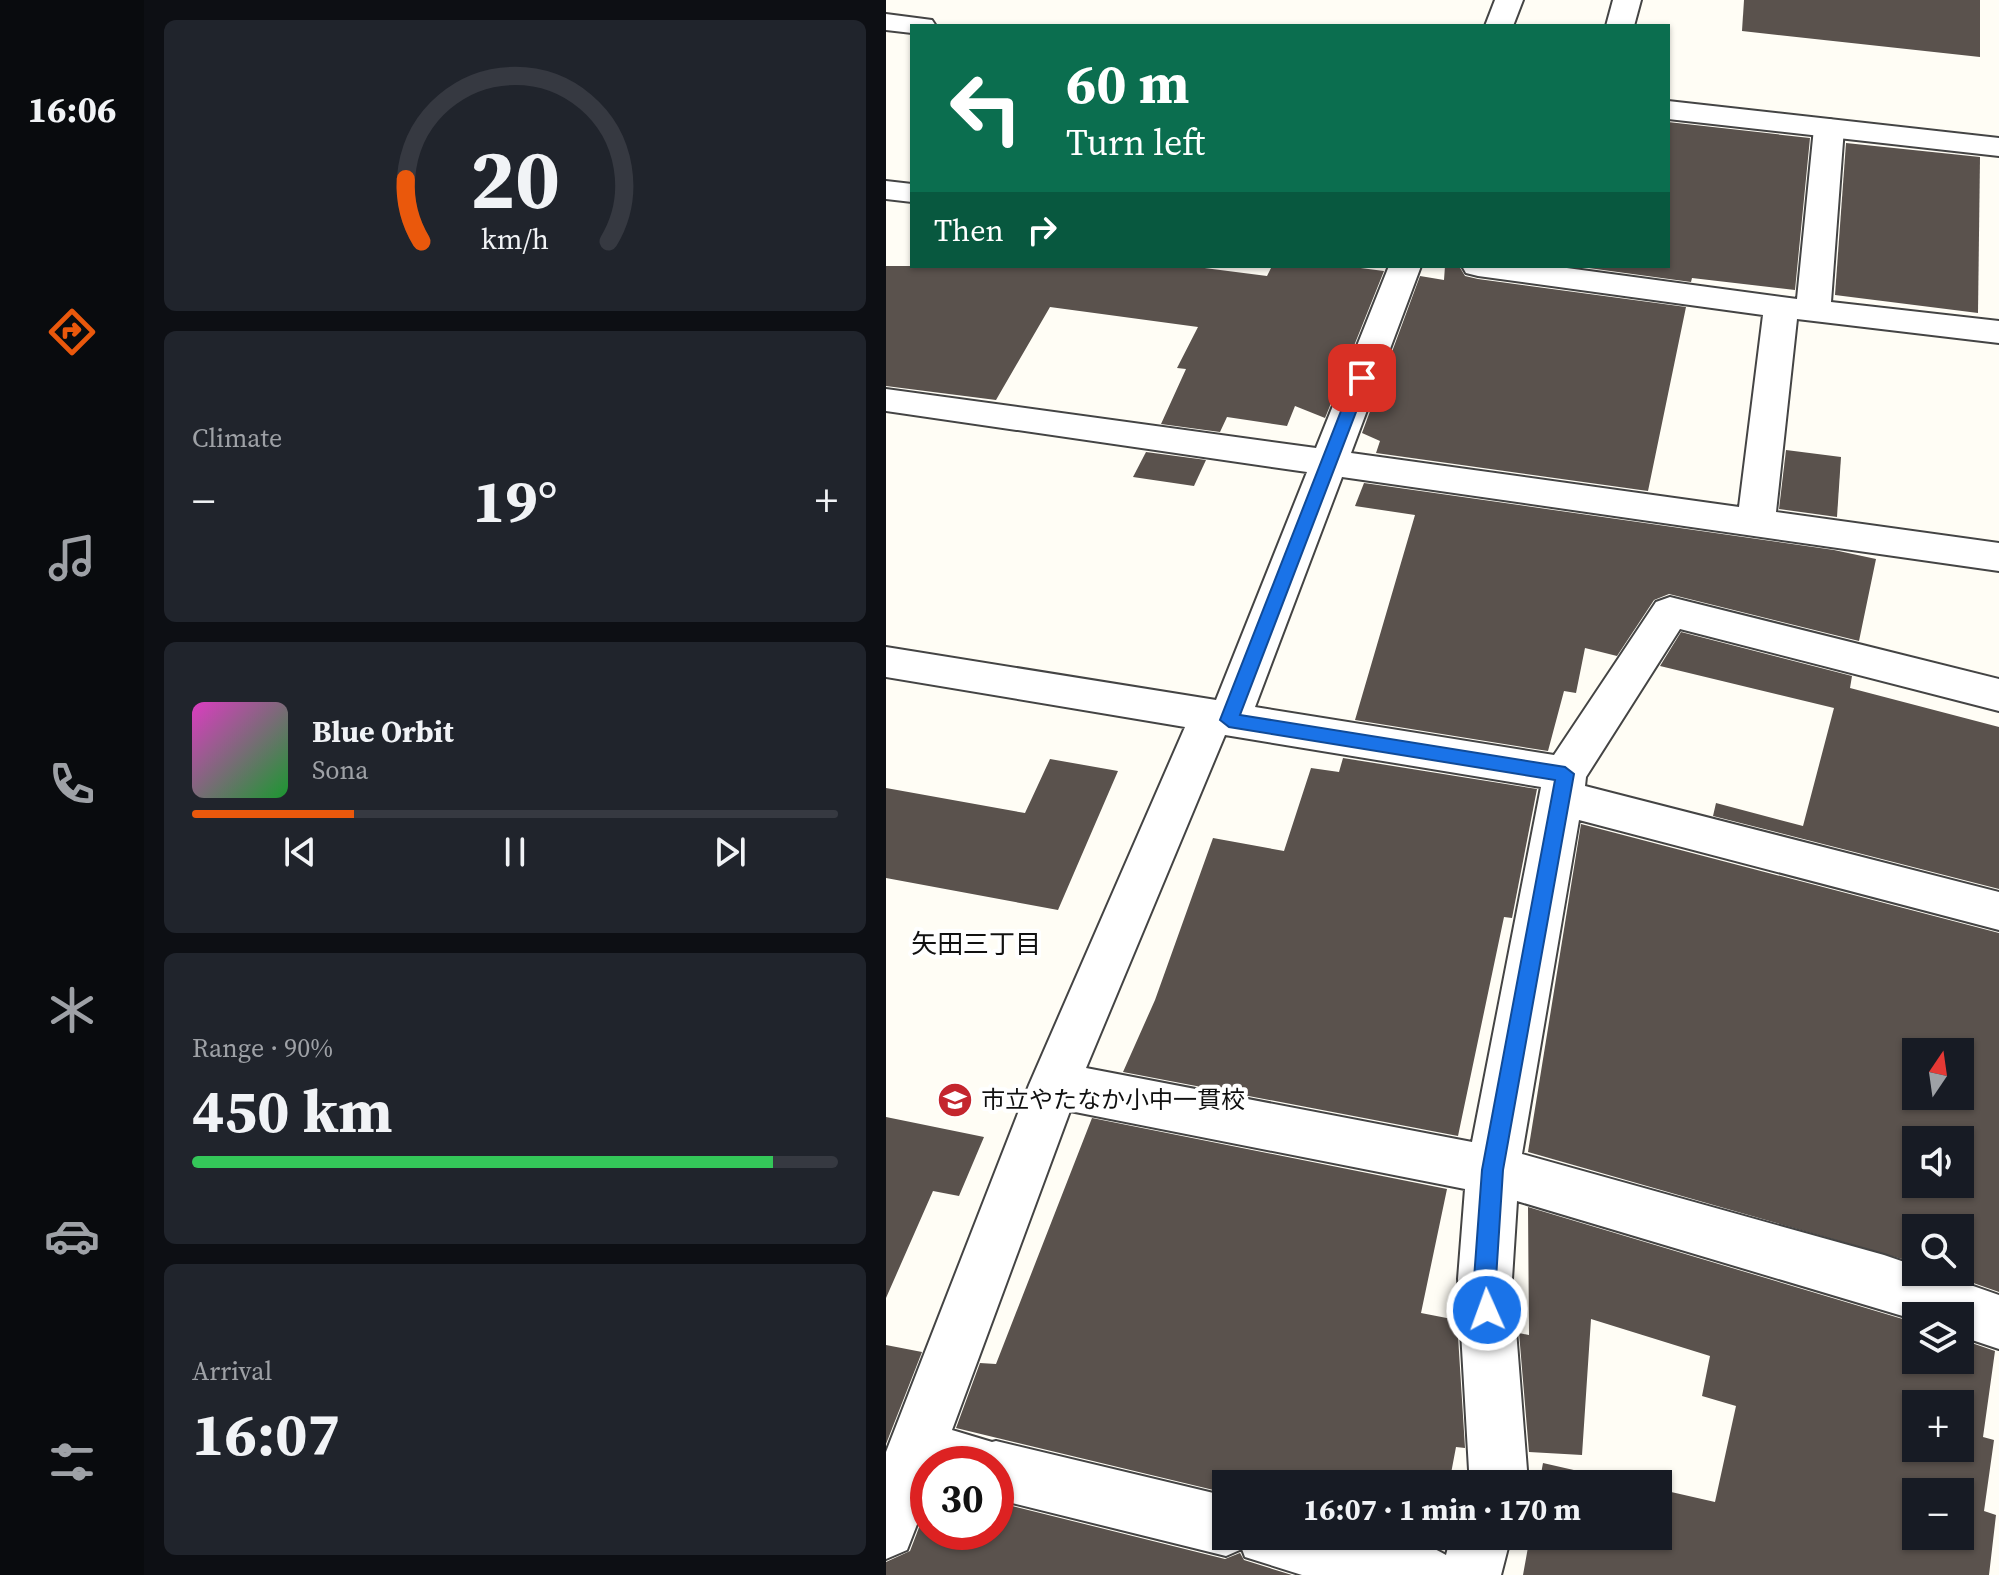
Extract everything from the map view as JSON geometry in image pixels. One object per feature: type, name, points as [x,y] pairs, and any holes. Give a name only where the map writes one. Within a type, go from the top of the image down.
[{"type":"street","points":[[1500,24],[1509,0]]},
{"type":"street","points":[[1621,24],[1627,0]]},
{"type":"street","points":[[886,22],[910,25]]},
{"type":"street","points":[[1670,110],[1999,147]]},
{"type":"street","points":[[1756,524],[1829,128]]},
{"type":"street","points":[[886,190],[910,193]]},
{"type":"street","points":[[918,1446],[1054,1085],[1221,718],[1329,461],[1404,268]]},
{"type":"street","points":[[1504,268],[1544,271],[1797,309],[1999,332]]},
{"type":"street","points":[[886,400],[1999,557]]},
{"type":"street","points":[[1498,1470],[1485,1279],[1493,1170],[1564,786],[1670,612],[1999,695]]},
{"type":"street","points":[[886,662],[1221,718],[1564,786],[1999,911]]},
{"type":"street","points":[[1054,1085],[1493,1170],[1884,1282],[1999,1322]]},
{"type":"street","points":[[886,1529],[910,1466]]},
{"type":"street","points":[[1014,1474],[1212,1523]]},
{"type":"street","points":[[1323,1550],[1424,1575]]},
{"type":"street","points":[[1471,1575],[1477,1550]]},
{"type":"building","points":[[1744,0],[1980,0],[1980,57],[1742,31]]},
{"type":"building","points":[[1670,122],[1810,138],[1795,290],[1692,278],[1691,282],[1589,268],[1670,268]]},
{"type":"building","points":[[1846,143],[1980,157],[1978,313],[1835,295]]},
{"type":"building","points":[[886,266],[1205,268],[1267,276],[1271,268],[1384,271],[1325,418],[1295,406],[1287,426],[1227,417],[1220,432],[1161,424],[1186,369],[1177,368],[1198,327],[1050,307],[996,400],[886,386]]},
{"type":"building","points":[[1445,268],[1460,268],[1465,276],[1478,279],[1686,307],[1648,491],[1376,453],[1380,441],[1362,433],[1420,276],[1444,280]]},
{"type":"building","points":[[1786,450],[1841,457],[1837,517],[1779,509]]},
{"type":"building","points":[[1146,452],[1206,460],[1194,486],[1133,477]]},
{"type":"building","points":[[1364,483],[1834,550],[1876,559],[1859,641],[1669,594],[1654,600],[1617,656],[1585,648],[1576,693],[1564,691],[1548,751],[1355,720],[1415,515],[1355,506]]},
{"type":"building","points":[[1681,632],[1852,676],[1850,688],[1999,727],[1999,889],[1713,816],[1716,803],[1803,826],[1834,708],[1660,666]]},
{"type":"building","points":[[1343,758],[1537,789],[1512,918],[1504,917],[1458,1136],[1123,1072],[1155,1000],[1213,838],[1284,851],[1311,768],[1339,772]]},
{"type":"building","points":[[1050,759],[1118,771],[1058,910],[886,878],[886,788],[1025,813]]},
{"type":"building","points":[[1581,824],[1999,933],[1999,1292],[1974,1283],[1974,1214],[1902,1214],[1902,1259],[1528,1152]]},
{"type":"building","points":[[886,1117],[984,1137],[959,1196],[933,1191],[886,1298]]},
{"type":"building","points":[[1092,1118],[1447,1189],[1421,1313],[1457,1320],[1465,1448],[1456,1447],[1452,1470],[1212,1470],[1212,1490],[956,1428],[980,1363],[996,1364]]},
{"type":"building","points":[[1528,1207],[1902,1319],[1902,1374],[1974,1374],[1974,1344],[1995,1351],[1983,1437],[1994,1440],[1984,1511],[1996,1515],[1989,1575],[1523,1575],[1527,1550],[1672,1550],[1672,1492],[1715,1502],[1736,1406],[1702,1396],[1710,1356],[1591,1319],[1582,1455],[1529,1452],[1519,1333],[1529,1335]]},
{"type":"building","points":[[886,1345],[922,1352],[886,1444]]},
{"type":"building","points":[[1543,1463],[1574,1470],[1542,1470]]},
{"type":"building","points":[[1014,1506],[1225,1559],[1240,1553],[1244,1560],[1292,1575],[886,1575],[886,1562],[910,1551],[1014,1550]]},
{"type":"place","name":"市立やたなか小中一貫校","points":[[955,1100]]},
{"type":"district","name":"矢田三丁目","points":[[976,944]]},
{"type":"route","points":[[1362,378],[1229,720],[1565,774],[1493,1170],[1485,1279],[1487,1310]]}]
